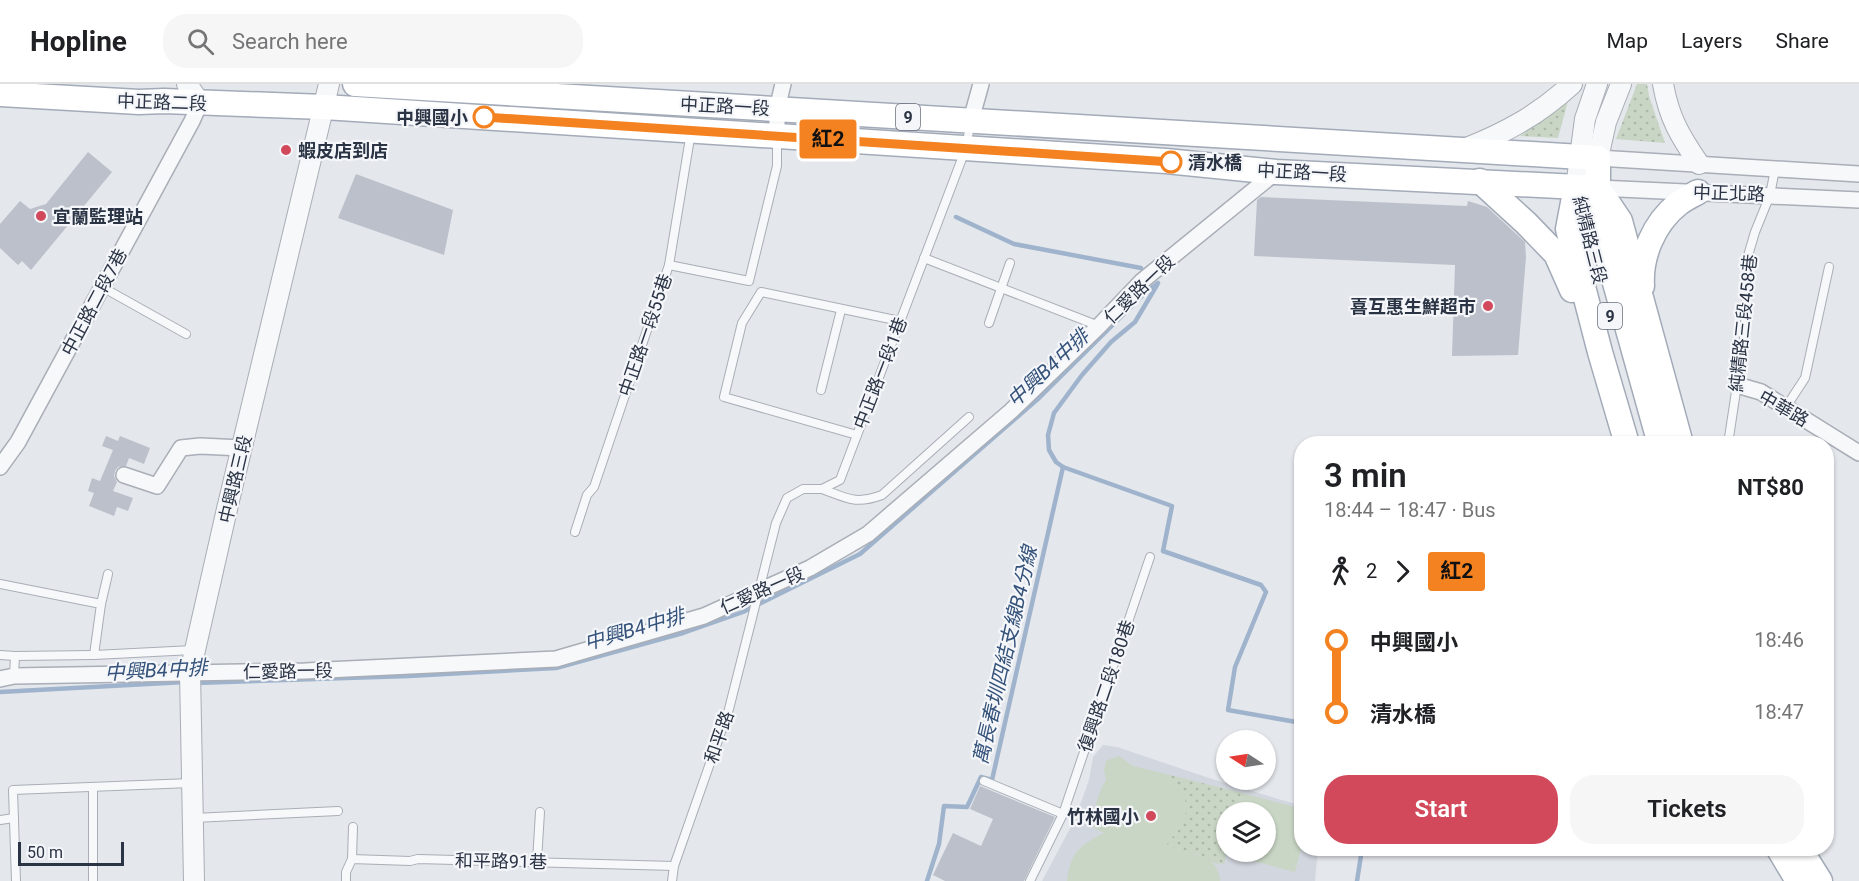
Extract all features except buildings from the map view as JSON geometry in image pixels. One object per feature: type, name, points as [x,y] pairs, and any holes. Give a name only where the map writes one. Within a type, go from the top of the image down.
[{"type":"main road","name":"中正路一段","points":[[355,84],[536,89],[777,109],[1589,157]]},
{"type":"main road","name":"中正路二段","points":[[0,94],[139,102],[164,100],[196,90],[327,95]]},
{"type":"main road","name":"中正路一段","points":[[327,95],[691,131],[1166,161],[1276,172],[1587,188]]},
{"type":"main road","name":"純精路三段","points":[[1589,157],[1587,188],[1594,262],[1645,436]]},
{"type":"main road","points":[[1480,181],[1556,254],[1600,352]]},
{"type":"main road","name":"純精路三段","points":[[1587,188],[1620,220],[1679,436]]},
{"type":"main road","name":"純精路三段","points":[[1587,188],[1568,229],[1625,436]]},
{"type":"main road","name":"純精路三段","points":[[1587,188],[1658,436]]},
{"type":"main road","points":[[1645,315],[1642,278],[1645,255],[1654,232],[1677,205],[1698,192]]},
{"type":"main road","points":[[1767,856],[1782,881]]},
{"type":"main road","points":[[1783,856],[1798,881]]},
{"type":"main road","points":[[1804,856],[1820,881]]},
{"type":"main road","points":[[1821,856],[1837,881]]},
{"type":"street","points":[[777,136],[777,109],[783,84]]},
{"type":"street","points":[[971,120],[981,84]]},
{"type":"street","points":[[1462,150],[1502,134],[1548,105],[1572,84]]},
{"type":"street","points":[[1589,157],[1585,119],[1597,84]]},
{"type":"street","points":[[1589,157],[1621,84]]},
{"type":"street","points":[[1663,84],[1668,110],[1681,138],[1699,164]]},
{"type":"street","name":"中正路二段7巷","points":[[0,468],[18,442],[192,121],[196,90]]},
{"type":"street","name":"中興路三段","points":[[194,881],[190,672],[327,95]]},
{"type":"street","name":"中正北路","points":[[1589,157],[1859,174]]},
{"type":"street","name":"仁愛路一段","points":[[7,678],[305,671],[556,659],[704,616],[810,568],[868,534],[1011,411],[1142,281],[1276,172]]},
{"type":"street","name":"中正北路","points":[[1587,188],[1859,200]]},
{"type":"street","name":"中華路","points":[[1737,385],[1761,392],[1832,436]]},
{"type":"street","name":"中華路","points":[[1834,437],[1859,453]]},
{"type":"street","points":[[124,475],[157,486],[181,448],[200,446],[242,448]]},
{"type":"lane","name":"中正路一段1巷","points":[[758,591],[776,523],[787,498],[803,489],[822,489],[840,480],[966,148],[971,120]]},
{"type":"lane","name":"中正路一段55巷","points":[[575,532],[588,495],[594,487],[669,265],[691,131]]},
{"type":"lane","points":[[669,265],[749,281],[777,166],[777,136]]},
{"type":"lane","name":"純精路三段458巷","points":[[1729,436],[1745,332],[1747,260],[1770,195],[1775,169]]},
{"type":"lane","points":[[924,258],[1099,326]]},
{"type":"lane","points":[[989,323],[1010,263]]},
{"type":"lane","points":[[1786,407],[1805,378],[1829,267]]},
{"type":"lane","points":[[102,287],[186,334]]},
{"type":"lane","points":[[857,435],[724,397],[742,323],[761,292],[900,321]]},
{"type":"lane","points":[[821,390],[840,310]]},
{"type":"lane","points":[[822,489],[853,500],[865,501],[882,495],[969,417]]},
{"type":"lane","name":"復興路二段180巷","points":[[1030,881],[1063,814],[1150,557]]},
{"type":"lane","points":[[94,655],[108,574]]},
{"type":"lane","points":[[0,584],[101,604]]},
{"type":"lane","name":"和平路","points":[[672,881],[674,866],[729,710],[758,591]]},
{"type":"lane","points":[[0,655],[94,655],[195,650]]},
{"type":"lane","points":[[7,678],[15,656]]},
{"type":"lane","points":[[984,781],[1063,814]]},
{"type":"lane","points":[[16,881],[13,790],[193,783]]},
{"type":"lane","points":[[93,787],[93,881]]},
{"type":"lane","points":[[194,818],[338,811]]},
{"type":"lane","points":[[537,861],[540,812]]},
{"type":"lane","points":[[0,820],[14,818]]},
{"type":"lane","points":[[346,881],[346,872],[352,859],[353,827]]},
{"type":"lane","name":"和平路91巷","points":[[352,859],[537,861],[674,866]]},
{"type":"shaded area","name":"竹林國小","points":[[1103,745],[1117,747],[1216,780],[1216,790],[1249,790],[1294,804],[1294,856],[1317,856],[1315,881],[1042,881],[1075,819],[1089,780],[1093,757]]},
{"type":"green space","points":[[1637,84],[1647,84],[1665,143],[1616,139]]},
{"type":"green space","points":[[1568,101],[1558,138],[1520,136]]},
{"type":"green space","points":[[1119,756],[1133,766],[1166,774],[1184,793],[1187,810],[1179,829],[1165,846],[1192,852],[1208,859],[1218,872],[1220,881],[1067,881],[1068,871],[1078,851],[1104,833],[1094,828],[1095,809],[1106,780],[1104,770],[1106,761]]},
{"type":"green space","points":[[1166,774],[1216,786],[1216,790],[1242,793],[1240,802],[1216,802],[1216,862],[1224,862],[1224,864],[1214,863],[1199,854],[1165,846],[1179,829],[1184,793]]},
{"type":"green space","points":[[1242,793],[1276,802],[1240,802]]},
{"type":"green space","points":[[1276,802],[1294,807],[1294,856],[1299,856],[1295,872],[1257,862],[1276,862]]},
{"type":"waterway","points":[[956,217],[1014,244],[1141,268]]},
{"type":"waterway","name":"中興B4中排","points":[[196,683],[409,676],[556,668],[683,633],[743,612],[860,554],[1039,398],[1146,292],[1158,283]]},
{"type":"waterway","points":[[1157,285],[1135,322],[1111,342],[1082,375],[1054,413],[1048,435],[1049,450],[1056,462],[1063,467],[1172,506],[1163,551],[1261,585],[1266,592],[1235,667],[1228,710],[1294,722]]},
{"type":"waterway","name":"萬長春圳四結支線B4分線","points":[[927,881],[939,844],[944,806],[967,807],[981,777],[992,780],[1063,467]]},
{"type":"waterway","name":"中興B4中排","points":[[0,692],[185,682]]},
{"type":"waterway","points":[[1357,881],[1361,856]]},
{"type":"bus line","name":"紅2","points":[[484,117],[1171,162]]},
{"type":"place","name":"中興國小","points":[[484,117]]},
{"type":"place","name":"蝦皮店到店","points":[[286,150]]},
{"type":"place","name":"清水橋","points":[[1171,162]]},
{"type":"place","name":"宜蘭監理站","points":[[41,216]]},
{"type":"place","name":"喜互惠生鮮超市","points":[[1488,306]]},
{"type":"place","name":"竹林國小","points":[[1151,816]]}]
